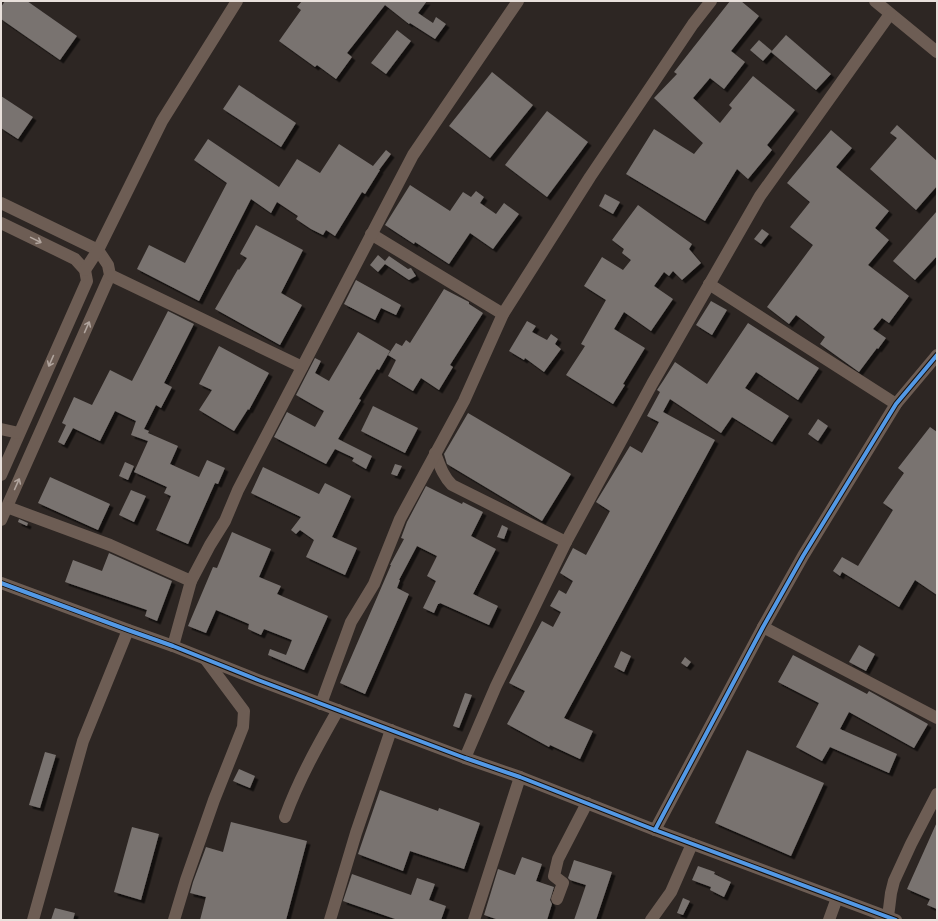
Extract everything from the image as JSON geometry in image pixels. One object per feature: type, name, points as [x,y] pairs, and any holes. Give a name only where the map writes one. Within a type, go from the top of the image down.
[{"type":"street","points":[[85,270],[98,250],[162,121],[237,1]]},
{"type":"street","points":[[173,646],[191,581],[210,545],[225,521],[238,490],[413,155],[518,1]]},
{"type":"street","points":[[321,704],[351,622],[374,584],[400,519],[464,401],[503,314],[590,177],[693,24],[711,1]]},
{"type":"street","points":[[875,1],[937,52]]},
{"type":"street","points":[[465,758],[496,686],[566,542],[652,384],[709,284],[760,196],[890,14]]},
{"type":"street","points":[[1,203],[98,250],[108,265],[110,275],[1,520]]},
{"type":"street","points":[[1,222],[75,259],[85,270],[87,281],[1,475]]},
{"type":"street","points":[[371,234],[503,314]]},
{"type":"street","points":[[110,275],[302,367]]},
{"type":"street","points":[[709,284],[896,404]]},
{"type":"street","points":[[63,335],[80,342]]},
{"type":"street","points":[[655,830],[763,627],[803,556],[896,404],[937,355]]},
{"type":"street","points":[[1,429],[19,433]]},
{"type":"street","points":[[435,453],[442,472],[452,485],[566,542]]},
{"type":"street","points":[[7,507],[110,545],[191,581]]},
{"type":"street","points":[[1,582],[173,646],[321,704],[520,777],[692,844],[892,918],[891,893],[894,881],[937,794]]},
{"type":"street","points":[[763,627],[937,718]]},
{"type":"street","points":[[33,920],[83,740],[128,630]]},
{"type":"street","points":[[174,920],[209,814],[243,727],[244,711],[206,660]]},
{"type":"street","points":[[285,816],[309,760],[338,710]]},
{"type":"street","points":[[330,920],[356,833],[392,730]]},
{"type":"street","points":[[474,920],[520,777]]},
{"type":"street","points":[[557,899],[563,883],[554,876],[558,859],[587,804]]},
{"type":"street","points":[[651,920],[671,892],[692,844]]},
{"type":"street","points":[[828,920],[837,898]]},
{"type":"building","points":[[5,1],[27,1],[77,36],[60,60],[1,19],[1,7]]},
{"type":"building","points":[[302,1],[427,1],[418,13],[433,23],[436,17],[446,24],[435,39],[410,23],[409,24],[385,5],[347,53],[352,57],[336,79],[317,65],[315,67],[279,41],[301,10],[297,7]]},
{"type":"building","points":[[730,1],[741,1],[759,16],[731,51],[745,62],[724,89],[710,78],[693,98],[720,123],[732,108],[729,105],[753,76],[795,110],[767,145],[772,150],[748,179],[737,169],[705,221],[626,174],[654,129],[694,154],[703,143],[654,98],[677,74],[674,72]]},
{"type":"building","points":[[397,30],[411,41],[386,74],[371,63]]},
{"type":"building","points":[[786,35],[831,74],[816,90],[771,52]]},
{"type":"building","points":[[759,40],[772,51],[763,61],[750,50]]},
{"type":"building","points":[[492,72],[533,105],[490,158],[449,126]]},
{"type":"building","points":[[239,85],[296,123],[281,147],[223,109]]},
{"type":"building","points":[[1,96],[33,117],[18,139],[1,128]]},
{"type":"building","points":[[547,111],[588,142],[547,197],[505,165]]},
{"type":"building","points":[[897,125],[937,161],[937,186],[916,210],[870,169],[897,138],[890,133]]},
{"type":"building","points":[[831,130],[852,148],[836,167],[889,211],[875,228],[889,240],[868,265],[909,296],[889,323],[882,318],[873,329],[886,338],[859,372],[820,344],[825,337],[796,315],[789,324],[767,307],[813,245],[790,227],[810,202],[787,183]]},
{"type":"building","points":[[208,139],[279,187],[297,159],[320,173],[339,144],[373,166],[386,150],[391,154],[379,170],[365,194],[362,192],[335,236],[326,230],[323,235],[311,229],[296,219],[298,216],[277,202],[271,213],[251,199],[199,301],[137,269],[149,245],[185,263],[227,183],[194,160]]},
{"type":"building","points":[[410,185],[450,211],[463,192],[471,197],[476,191],[484,197],[480,203],[496,214],[504,203],[519,214],[493,249],[470,233],[449,264],[385,225]]},
{"type":"building","points":[[605,194],[620,202],[613,214],[599,206]]},
{"type":"building","points":[[638,205],[692,244],[689,249],[701,263],[682,280],[673,271],[669,276],[664,272],[654,286],[673,299],[651,331],[624,312],[614,329],[645,348],[623,384],[625,385],[613,404],[566,375],[585,346],[581,344],[606,300],[584,286],[602,257],[623,270],[631,260],[622,253],[624,249],[612,240]]},
{"type":"building","points":[[937,211],[937,256],[915,280],[893,261]]},
{"type":"building","points":[[256,225],[303,250],[281,293],[302,305],[280,345],[215,309],[238,269],[239,270],[247,258],[240,254]]},
{"type":"building","points":[[762,229],[769,234],[761,244],[754,239]]},
{"type":"building","points":[[378,255],[385,261],[389,256],[408,269],[411,268],[416,276],[409,280],[385,264],[378,272],[370,265]]},
{"type":"building","points":[[356,280],[401,305],[396,315],[381,308],[375,320],[344,304]]},
{"type":"building","points":[[444,289],[469,302],[469,304],[483,313],[450,365],[453,367],[439,390],[421,378],[413,391],[388,376],[396,360],[388,355],[396,343],[402,346],[406,340],[410,343]]},
{"type":"building","points":[[711,301],[727,310],[712,335],[696,325]]},
{"type":"building","points":[[168,311],[194,324],[164,383],[172,387],[161,408],[156,405],[144,429],[149,431],[148,433],[178,446],[170,464],[199,477],[207,460],[225,468],[218,484],[215,483],[188,544],[156,530],[171,496],[164,493],[167,487],[134,472],[148,441],[131,435],[136,421],[115,411],[100,441],[73,428],[64,445],[58,442],[66,425],[62,423],[74,397],[92,405],[110,370],[132,381]]},
{"type":"building","points":[[527,321],[536,326],[532,332],[547,340],[551,334],[558,339],[555,344],[561,349],[544,372],[525,358],[524,360],[509,351]]},
{"type":"building","points":[[748,323],[819,368],[798,400],[756,372],[745,388],[789,416],[772,442],[732,417],[721,433],[670,399],[663,412],[715,440],[564,718],[593,731],[580,759],[550,745],[549,747],[507,724],[525,691],[509,683],[542,621],[553,627],[561,612],[550,606],[559,590],[566,594],[573,581],[560,573],[573,548],[586,555],[610,511],[596,502],[630,446],[642,453],[659,422],[647,416],[660,392],[657,390],[675,362],[707,384]]},
{"type":"building","points":[[358,332],[390,351],[359,399],[361,400],[338,439],[372,456],[366,469],[352,461],[354,458],[335,449],[326,464],[274,437],[287,412],[315,427],[324,411],[296,395],[315,358],[321,361],[315,373],[329,381]]},
{"type":"building","points":[[219,346],[269,373],[249,410],[248,409],[234,431],[199,410],[212,390],[199,384]]},
{"type":"building","points":[[373,406],[418,428],[405,453],[361,431]]},
{"type":"building","points":[[468,413],[571,474],[542,521],[447,464],[444,454]]},
{"type":"building","points":[[818,419],[828,426],[818,441],[808,434]]},
{"type":"building","points":[[930,427],[937,432],[937,595],[915,580],[899,607],[842,572],[840,576],[833,571],[842,557],[858,566],[893,510],[883,503],[904,473],[898,468]]},
{"type":"building","points":[[125,462],[134,466],[128,480],[119,476]]},
{"type":"building","points":[[395,464],[402,466],[397,476],[391,474]]},
{"type":"building","points":[[263,467],[319,494],[325,483],[351,496],[332,537],[357,548],[345,575],[306,557],[314,540],[300,530],[296,534],[291,530],[301,517],[251,493]]},
{"type":"building","points":[[50,477],[110,504],[98,530],[38,503]]},
{"type":"building","points":[[426,486],[462,504],[463,502],[483,512],[471,536],[496,549],[473,594],[498,606],[489,625],[440,603],[438,604],[434,613],[423,608],[436,581],[427,576],[437,556],[417,546],[399,580],[397,588],[409,594],[365,694],[340,683],[390,565],[404,539],[401,538],[407,522]]},
{"type":"building","points":[[131,490],[146,496],[134,522],[119,515]]},
{"type":"building","points":[[19,519],[28,523],[27,526],[18,522]]},
{"type":"building","points":[[502,525],[508,528],[504,539],[497,537]]},
{"type":"building","points":[[232,532],[271,549],[259,577],[281,586],[277,594],[328,616],[304,670],[268,655],[270,649],[286,655],[292,640],[264,629],[261,635],[248,629],[249,624],[216,610],[206,633],[188,626],[213,567],[217,568]]},
{"type":"building","points":[[109,553],[172,581],[157,621],[145,616],[147,610],[65,582],[73,560],[102,571]]},
{"type":"building","points":[[859,645],[875,654],[866,671],[849,662]]},
{"type":"building","points":[[621,651],[631,656],[624,672],[614,667]]},
{"type":"building","points":[[793,655],[867,694],[869,691],[928,724],[914,748],[849,712],[840,729],[897,754],[889,773],[830,747],[822,761],[796,747],[819,703],[778,682]]},
{"type":"building","points":[[685,657],[691,662],[687,667],[681,663]]},
{"type":"building","points":[[465,693],[472,695],[459,728],[453,726]]},
{"type":"building","points":[[747,750],[824,783],[791,856],[715,823]]},
{"type":"building","points":[[45,752],[56,755],[40,808],[29,805]]},
{"type":"building","points":[[239,769],[255,776],[250,788],[233,781]]},
{"type":"building","points":[[380,790],[438,811],[439,808],[480,823],[464,869],[410,851],[403,871],[358,854]]},
{"type":"building","points":[[231,822],[307,841],[286,920],[200,920],[206,897],[190,893],[193,882],[206,847],[223,852]]},
{"type":"building","points":[[937,822],[937,909],[927,905],[930,899],[907,889]]},
{"type":"building","points":[[132,827],[159,834],[141,900],[114,892]]},
{"type":"building","points":[[522,857],[542,864],[536,881],[554,887],[550,900],[552,904],[547,920],[499,920],[484,915],[498,869],[515,875]]},
{"type":"building","points":[[574,860],[612,872],[596,920],[574,920],[586,885],[568,878]]},
{"type":"building","points":[[698,866],[715,872],[714,874],[731,882],[724,897],[710,890],[711,887],[692,880]]},
{"type":"building","points":[[352,874],[411,895],[417,878],[435,884],[429,900],[446,906],[441,920],[398,920],[343,901]]},
{"type":"building","points":[[683,898],[690,901],[683,915],[677,913]]},
{"type":"building","points":[[55,908],[75,913],[73,920],[51,920]]},
{"type":"cycle path","points":[[655,830],[763,627],[803,556],[896,404],[937,355]]},
{"type":"cycle path","points":[[1,583],[173,646],[258,680],[465,758],[520,777],[655,830],[896,920]]}]
